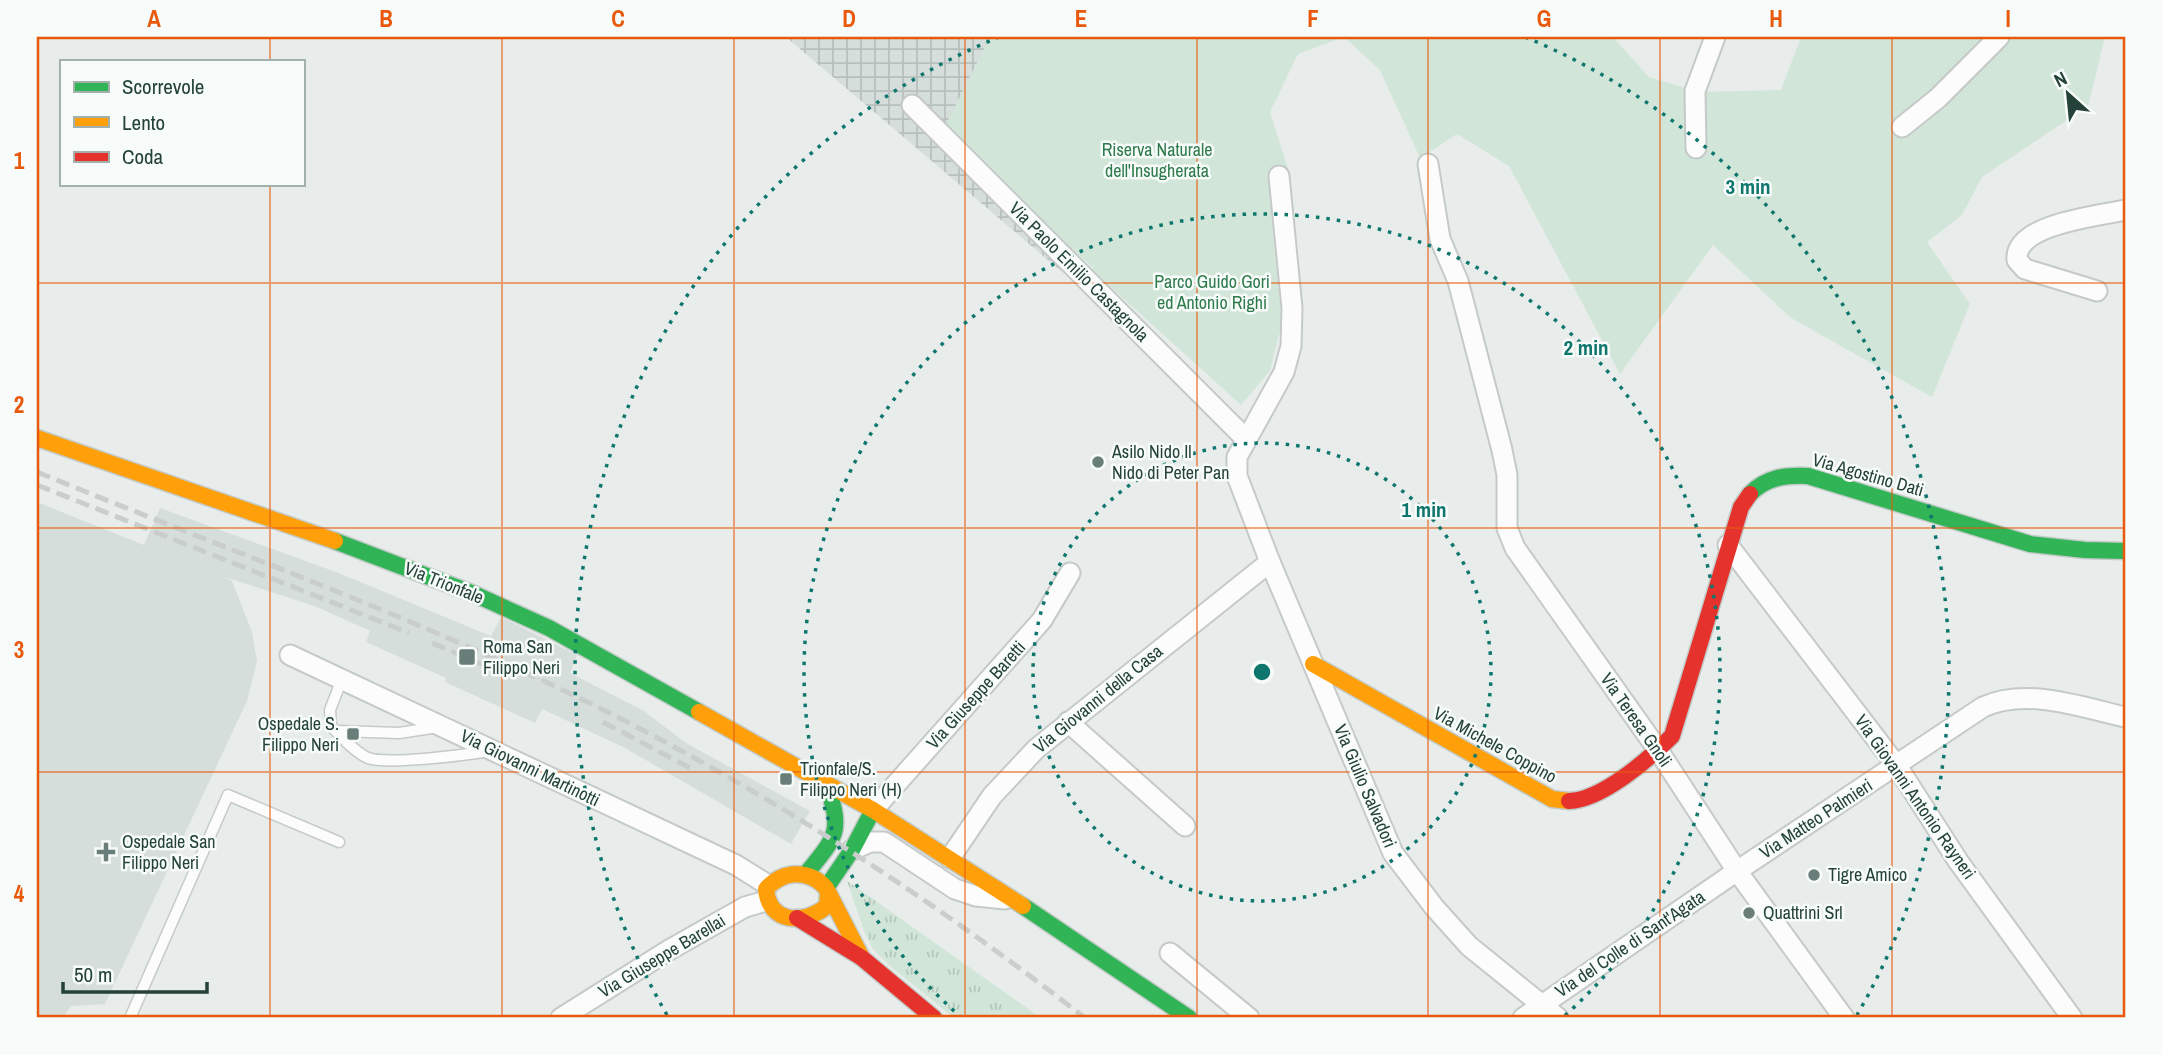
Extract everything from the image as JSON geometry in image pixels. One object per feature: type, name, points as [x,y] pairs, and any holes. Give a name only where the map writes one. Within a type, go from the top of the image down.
[{"type":"street","points":[[1696,148],[1695,91],[1714,37]]},
{"type":"street","points":[[1902,127],[1938,98],[1999,37]]},
{"type":"street","name":"Via Paolo Emilio Castagnola","points":[[912,105],[1246,439]]},
{"type":"street","name":"Via Teresa Gnoli","points":[[1428,164],[1440,239],[1458,281],[1507,475],[1507,528],[1515,548],[1658,750],[1737,871],[1844,1018]]},
{"type":"street","points":[[1270,562],[1236,469],[1237,457],[1284,372],[1293,335],[1279,176]]},
{"type":"street","points":[[2097,291],[2025,269],[2017,260],[2018,250],[2029,236],[2043,229],[2125,210]]},
{"type":"street","name":"Via Trionfale","points":[[37,438],[284,522],[412,569],[503,607],[592,650],[873,810],[950,858],[1189,1018]]},
{"type":"street","name":"Via Agostino Dati","points":[[1658,750],[1675,730],[1741,507],[1750,493],[1776,477],[1796,474],[1820,478],[2030,544],[2125,551]]},
{"type":"street","name":"Via Giovanni Antonio Rayneri","points":[[1728,545],[1897,766],[1958,861],[2072,1018]]},
{"type":"street","name":"Via Giulio Salvadori","points":[[1270,562],[1384,835],[1403,868],[1469,946],[1558,1018]]},
{"type":"street","name":"Via Giovanni della Casa","points":[[950,858],[1002,784],[1036,749],[1270,562]]},
{"type":"street","name":"Via Giuseppe Baretti","points":[[873,810],[1042,620],[1070,573]]},
{"type":"street","name":"Via Giovanni Martinotti","points":[[290,655],[736,865],[767,893]]},
{"type":"street","name":"Via Michele Coppino","points":[[1313,663],[1552,799],[1570,802],[1586,798],[1658,750]]},
{"type":"street","name":"Via Matteo Palmieri","points":[[1737,871],[1983,707],[2002,701],[2029,699],[2125,717]]},
{"type":"street","points":[[1068,722],[1185,826]]},
{"type":"street","points":[[806,874],[833,836],[837,824],[826,783]]},
{"type":"street","points":[[797,918],[814,916],[822,911],[828,901],[827,890],[873,810]]},
{"type":"street","name":"Via Trionfale","points":[[852,850],[870,842],[884,842],[955,889],[976,896],[1012,899]]},
{"type":"street","name":"Via del Colle di Sant'Agata","points":[[1523,1018],[1737,871]]},
{"type":"street","points":[[862,958],[827,890],[819,880],[806,874],[785,875],[767,893],[774,911],[797,918],[862,958],[934,1018]]},
{"type":"street","name":"Via Giuseppe Barellai","points":[[561,1018],[628,974],[767,893]]},
{"type":"street","points":[[1170,953],[1249,1018]]},
{"type":"lane","points":[[342,679],[329,716],[331,726],[362,755],[375,760],[412,759],[494,750]]},
{"type":"lane","points":[[338,732],[399,733],[442,726]]},
{"type":"lane","points":[[130,1018],[228,795],[339,842]]},
{"type":"shaded area","points":[[786,37],[990,37],[971,75],[1096,195],[1062,272]]},
{"type":"shaded area","name":"Ospedale San Filippo Neri","points":[[37,502],[144,545],[160,508],[336,572],[491,636],[501,617],[577,655],[570,673],[644,711],[686,743],[810,811],[791,844],[625,748],[542,709],[535,723],[445,682],[446,678],[366,642],[370,631],[317,607],[225,577],[232,581],[252,632],[257,661],[247,701],[105,1004],[71,1006],[63,1018],[37,1018]]},
{"type":"green space","name":"Parco Guido Gori ed Antonio Righi","points":[[990,37],[1344,37],[1298,54],[1270,112],[1289,172],[1271,214],[1282,322],[1270,371],[1241,405],[943,130]]},
{"type":"green space","name":"Riserva Naturale dell'Insugherata","points":[[1344,37],[1613,37],[1649,77],[1699,92],[1781,90],[1801,37],[2105,37],[2088,106],[1982,177],[1962,215],[1927,242],[1970,304],[1932,397],[1791,318],[1713,245],[1620,374],[1509,166],[1457,134],[1420,158],[1380,70]]},
{"type":"green space","points":[[847,881],[1041,1018],[954,1018],[873,949]]},
{"type":"railway","points":[[37,472],[414,623],[635,726],[753,791],[867,862],[978,938],[1085,1018]]},
{"type":"railway","points":[[37,485],[409,633]]},
{"type":"railway","points":[[432,643],[493,669]]},
{"type":"railway","points":[[603,722],[690,768]]},
{"type":"traffic: fast","points":[[1750,494],[1756,488],[1777,478],[1808,476],[2030,544],[2125,551]]},
{"type":"traffic: fast","points":[[335,541],[474,594],[549,628],[699,712]]},
{"type":"traffic: fast","points":[[806,874],[825,851],[834,832],[834,812],[826,783]]},
{"type":"traffic: fast","points":[[826,888],[852,850],[873,810]]},
{"type":"traffic: fast","points":[[1023,906],[1189,1018]]},
{"type":"traffic: slow","points":[[37,438],[335,541]]},
{"type":"traffic: slow","points":[[1313,664],[1552,799],[1569,801]]},
{"type":"traffic: slow","points":[[699,712],[873,810],[1023,906]]},
{"type":"traffic: slow","points":[[828,892],[827,906],[808,916],[789,918],[774,909],[766,889],[788,875],[804,875],[819,882],[826,888],[862,958]]},
{"type":"traffic: jam","points":[[1569,801],[1596,794],[1610,786],[1651,756],[1672,736],[1741,507],[1750,494]]},
{"type":"traffic: jam","points":[[797,918],[862,958],[934,1018]]},
{"type":"place","name":"Asilo Nido Il Nido di Peter Pan","points":[[1098,462]]},
{"type":"place","name":"Roma San Filippo Neri","points":[[467,657]]},
{"type":"place","name":"Ospedale S. Filippo Neri","points":[[353,734]]},
{"type":"place","name":"Trionfale/S. Filippo Neri (H)","points":[[786,779]]},
{"type":"place","name":"Ospedale San Filippo Neri","points":[[106,852]]},
{"type":"place","name":"Tigre Amico","points":[[1814,875]]},
{"type":"place","name":"Quattrini Srl","points":[[1749,913]]}]
